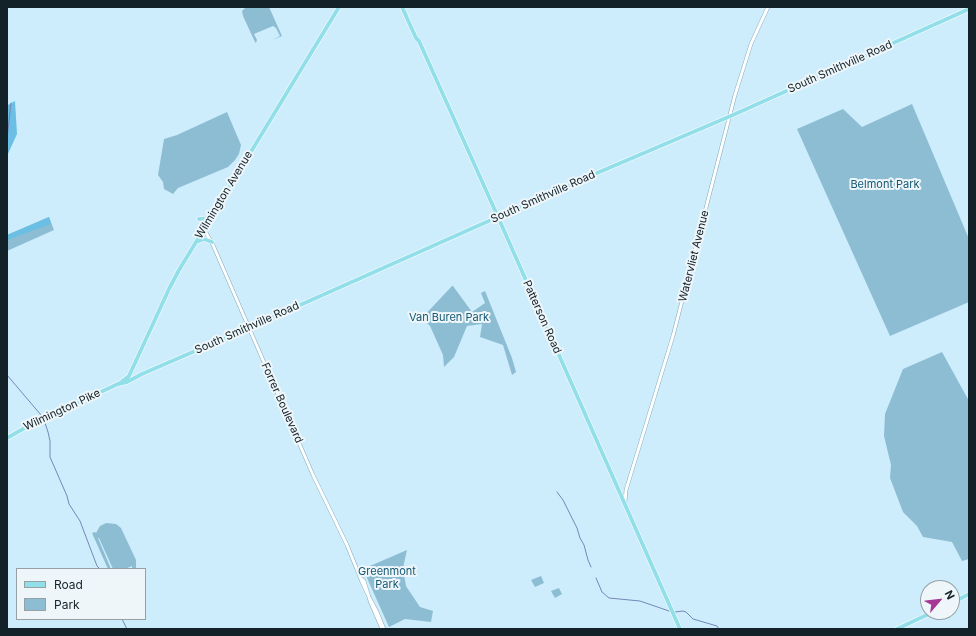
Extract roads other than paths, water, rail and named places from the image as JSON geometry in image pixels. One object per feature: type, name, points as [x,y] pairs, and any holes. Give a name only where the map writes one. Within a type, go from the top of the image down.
[{"type":"main road","name":"Wilmington Avenue","points":[[118,384],[129,376],[170,287],[339,7]]},
{"type":"main road","name":"Patterson Road","points":[[402,7],[416,38],[419,41],[680,629]]},
{"type":"main road","name":"South Smithville Road","points":[[118,384],[127,382],[142,374],[622,162],[730,117],[969,9]]},
{"type":"main road","points":[[199,219],[212,216]]},
{"type":"main road","points":[[196,242],[204,239],[212,242]]},
{"type":"main road","points":[[135,364],[136,368],[142,374]]},
{"type":"main road","name":"Wilmington Pike","points":[[7,438],[30,425],[118,384]]},
{"type":"main road","points":[[960,599],[969,594]]},
{"type":"main road","points":[[897,629],[920,618]]},
{"type":"street","name":"Watervliet Avenue","points":[[625,506],[626,490],[673,336],[747,55],[768,7]]},
{"type":"street","name":"Forrer Boulevard","points":[[204,229],[212,242],[318,486],[330,508],[383,629]]},
{"type":"waterway","points":[[7,139],[11,103]]},
{"type":"waterway","points":[[7,375],[41,415]]},
{"type":"waterway","points":[[45,423],[50,441],[50,457],[69,504],[80,521],[99,568]]},
{"type":"waterway","points":[[557,492],[563,500],[577,528],[591,567]]},
{"type":"waterway","points":[[596,578],[602,592],[609,598],[640,601],[672,612]]},
{"type":"waterway","points":[[675,612],[686,612],[693,619],[717,626],[719,629]]},
{"type":"waterway","points":[[122,620],[127,629]]},
{"type":"park label","name":"Belmont Park","points":[[885,185]]},
{"type":"park label","name":"Van Buren Park","points":[[449,318]]},
{"type":"park label","name":"Greenmont Park","points":[[387,578]]}]
